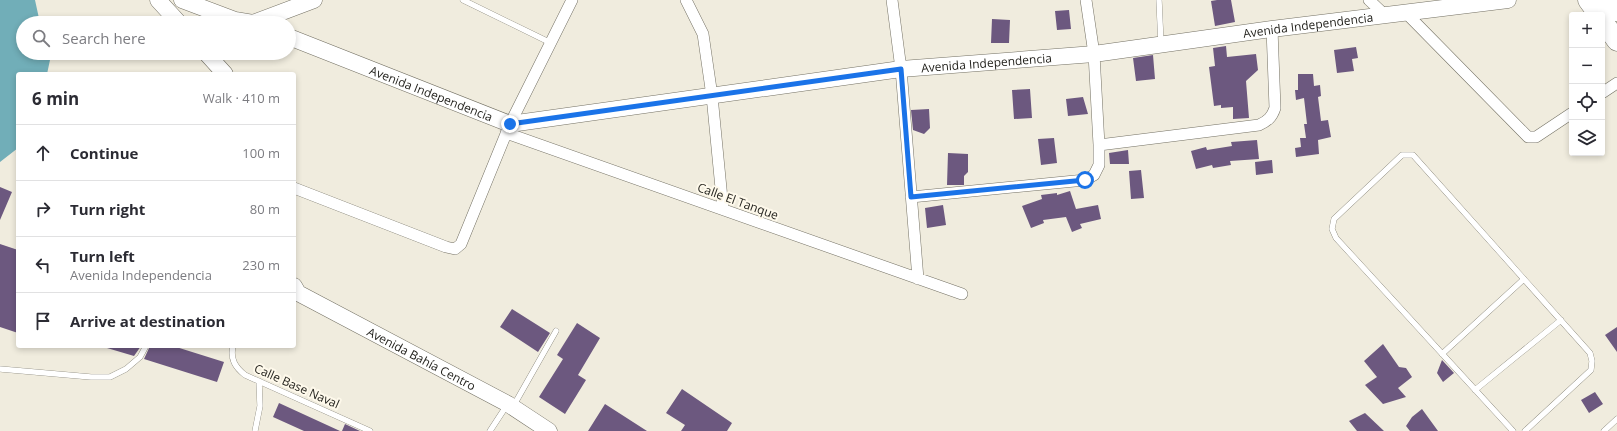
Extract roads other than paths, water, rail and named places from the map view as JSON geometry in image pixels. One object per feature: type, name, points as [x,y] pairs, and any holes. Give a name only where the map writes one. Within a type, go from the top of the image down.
[{"type":"highway","points":[[1588,0],[1597,12]]},
{"type":"highway","points":[[1610,0],[1617,11]]},
{"type":"highway","points":[[1605,24],[1617,41]]},
{"type":"street","points":[[158,0],[173,16]]},
{"type":"street","points":[[182,0],[219,16]]},
{"type":"street","points":[[272,16],[314,0]]},
{"type":"street","points":[[296,189],[446,247],[455,249],[461,244],[508,128],[572,0]]},
{"type":"street","points":[[686,0],[703,34],[712,96],[723,209]]},
{"type":"street","points":[[892,0],[901,69],[918,279]]},
{"type":"street","points":[[911,197],[1085,180],[1094,175],[1099,165],[1099,144],[1094,54],[1086,0]]},
{"type":"street","points":[[1369,0],[1386,16]]},
{"type":"street","name":"Avenida Independencia","points":[[296,40],[508,128],[712,96],[901,69],[1094,54],[1272,29],[1386,16],[1490,1],[1508,0]]},
{"type":"street","points":[[1406,13],[1528,137],[1536,137],[1569,115]]},
{"type":"street","points":[[1099,144],[1259,125],[1265,122],[1272,116],[1275,108],[1272,29]]},
{"type":"street","points":[[213,60],[224,72]]},
{"type":"street","points":[[1605,91],[1617,83]]},
{"type":"street","name":"Calle El Tanque","points":[[508,128],[723,209],[962,294]]},
{"type":"street","name":"Avenida Bahía Centro","points":[[296,289],[298,292],[510,405],[549,431]]},
{"type":"lane","points":[[463,0],[551,44]]},
{"type":"lane","points":[[1159,0],[1161,44]]},
{"type":"lane","points":[[1513,431],[1336,238],[1332,229],[1334,219],[1402,155],[1413,155],[1590,353],[1592,361],[1591,370],[1525,431]]},
{"type":"lane","points":[[1442,354],[1524,279]]},
{"type":"lane","points":[[1475,390],[1560,320]]},
{"type":"lane","points":[[490,431],[510,405],[556,331]]},
{"type":"lane","points":[[0,369],[91,377],[110,377],[126,369],[140,357],[145,348]]},
{"type":"lane","name":"Calle Base Naval","points":[[233,348],[232,358],[237,368],[245,375],[370,431]]},
{"type":"lane","points":[[256,431],[260,406],[259,381]]},
{"type":"lane","points":[[1604,431],[1617,419]]},
{"type":"water","points":[[0,0],[35,0],[38,16],[16,16],[16,60],[50,60],[47,72],[16,72],[16,150],[0,162]]}]
